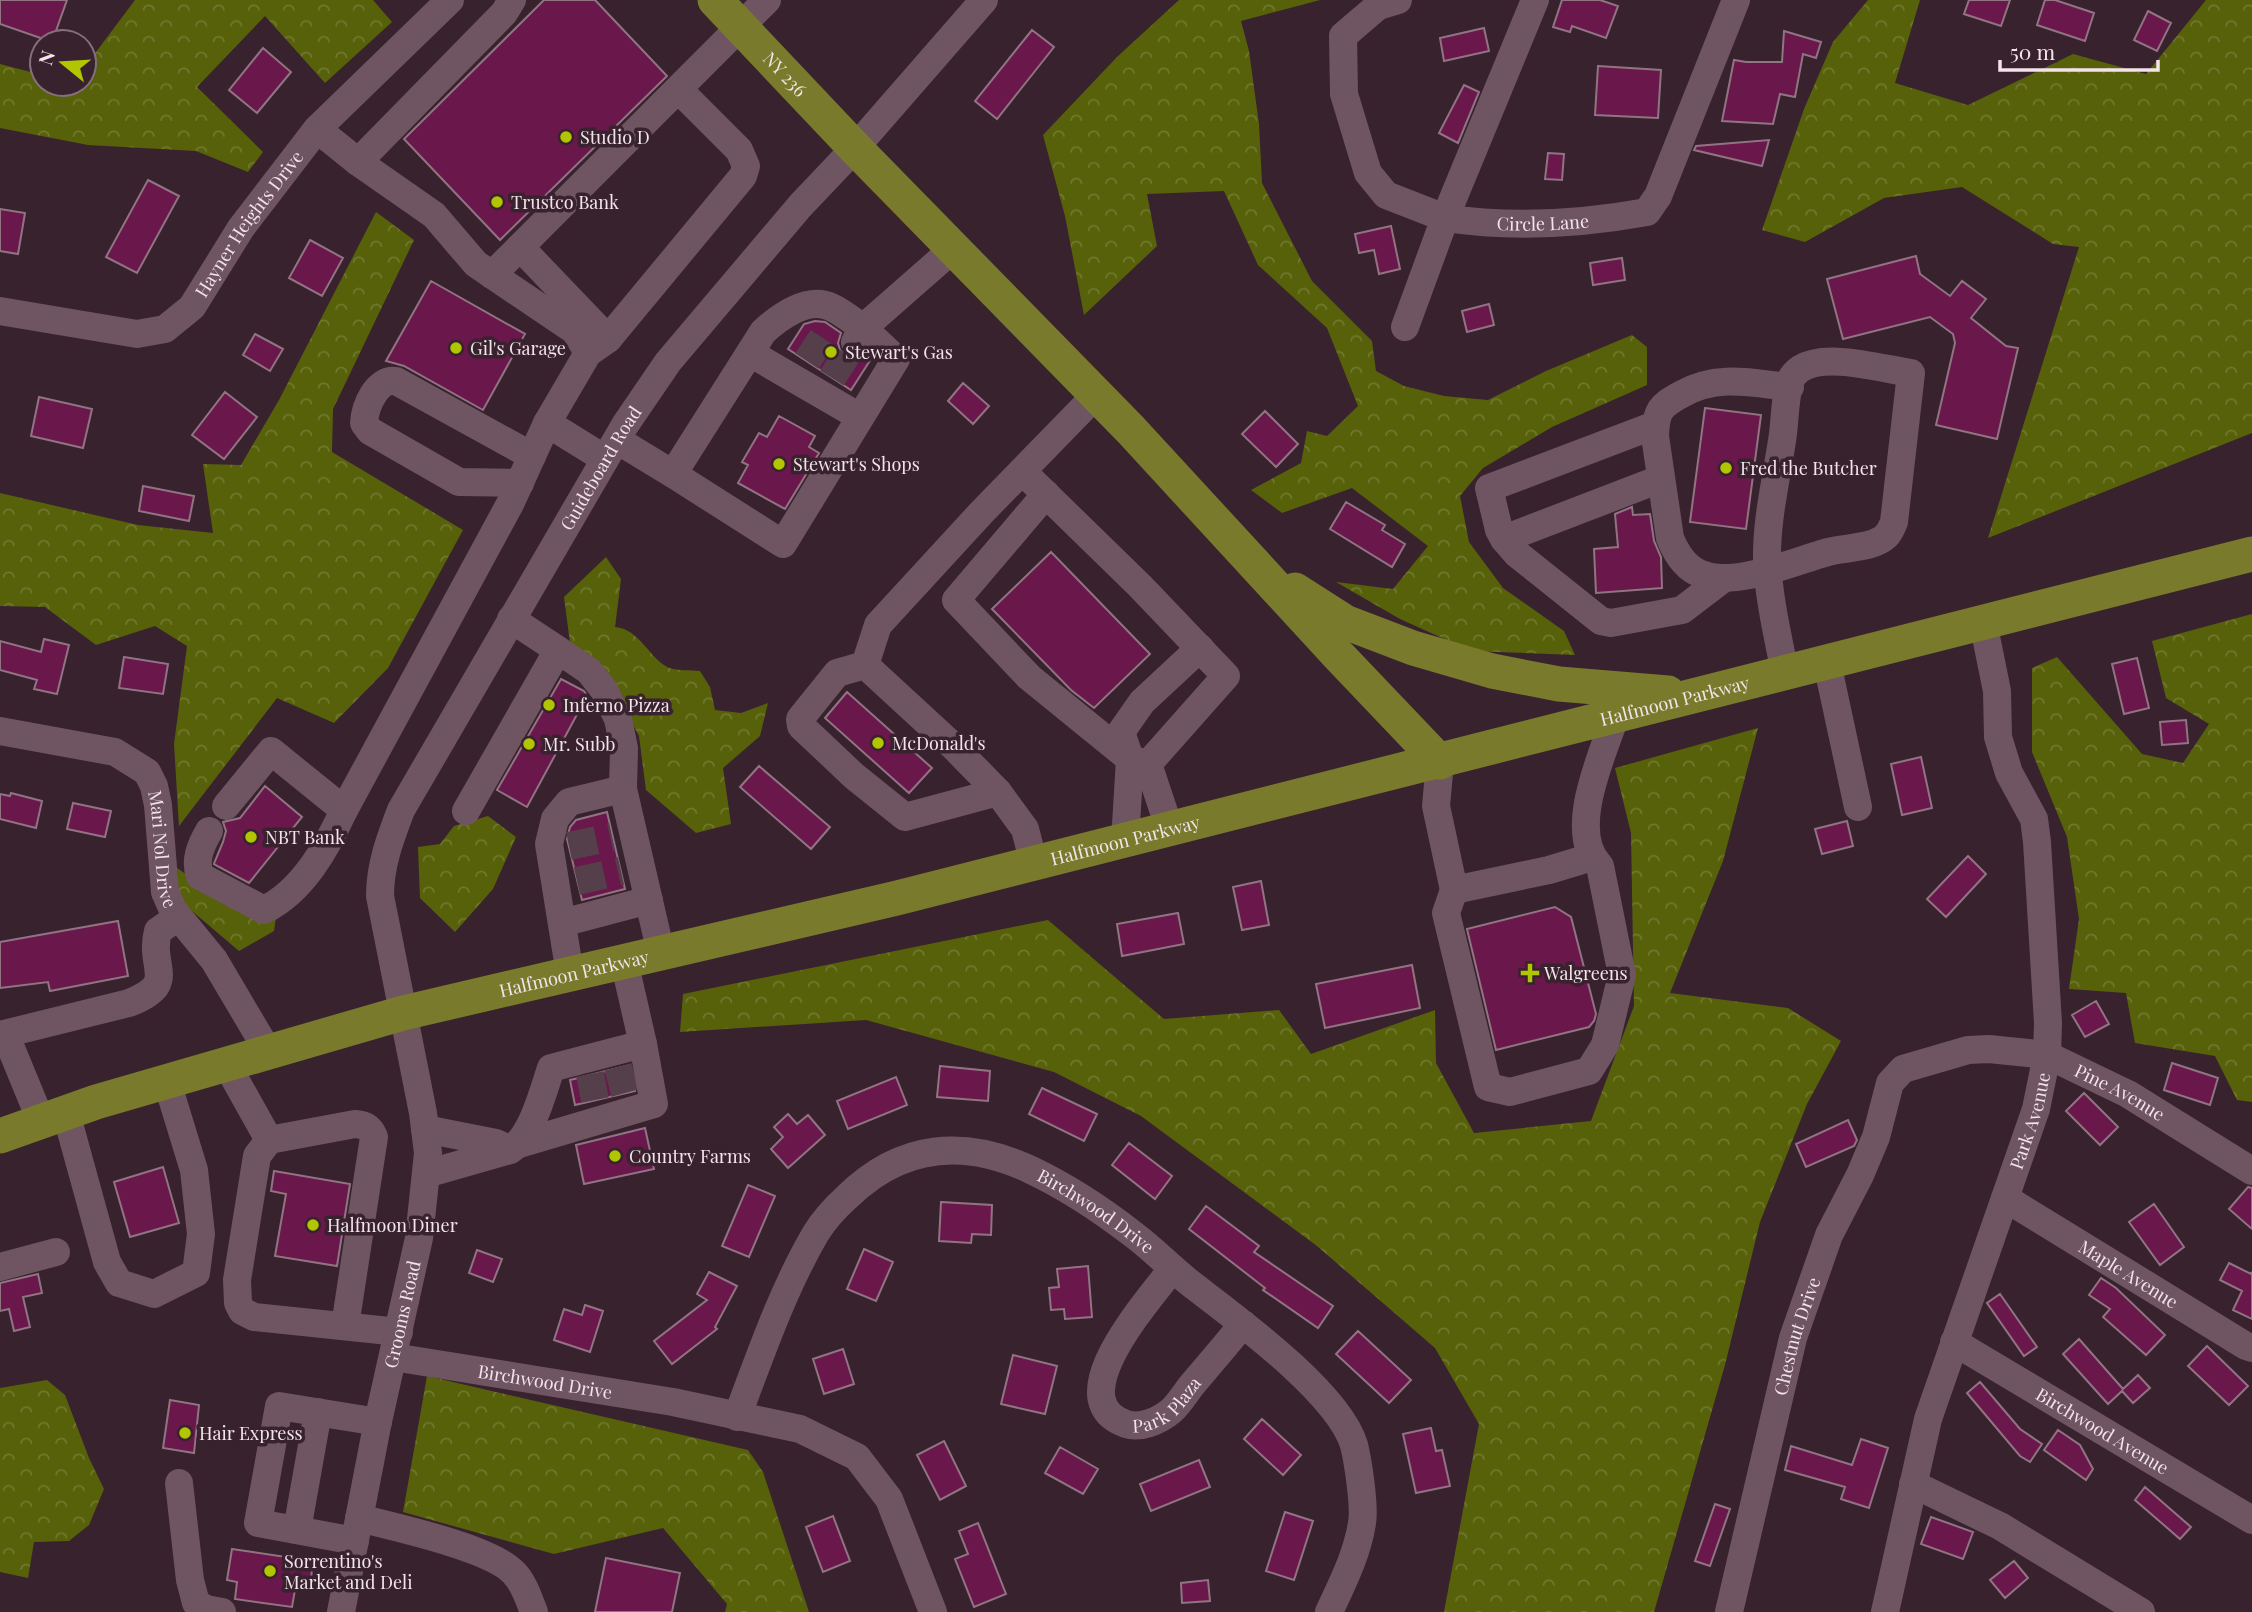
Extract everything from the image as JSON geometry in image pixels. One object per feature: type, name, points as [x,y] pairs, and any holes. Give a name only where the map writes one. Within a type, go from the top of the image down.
[{"type":"main road","name":"NY 236","points":[[715,0],[1096,395],[1440,762]]},
{"type":"main road","name":"Halfmoon Parkway","points":[[0,1136],[167,1082],[403,1013],[1034,864],[2252,554]]},
{"type":"main road","points":[[1255,563],[1345,622],[1413,648],[1492,671],[1559,684],[1699,695]]},
{"type":"street","name":"Hayner Heights Drive","points":[[0,310],[137,334],[165,329],[192,306],[241,228],[317,129],[450,0]]},
{"type":"street","points":[[358,162],[504,13],[512,0]]},
{"type":"street","points":[[492,275],[767,0]]},
{"type":"street","name":"Guideboard Road","points":[[403,1013],[380,896],[380,876],[386,849],[401,810],[625,425],[668,362],[800,206],[855,148],[984,0]]},
{"type":"street","points":[[1398,0],[1378,6],[1343,36],[1344,94],[1368,173],[1386,195],[1445,218]]},
{"type":"street","points":[[1405,327],[1445,218],[1535,0]]},
{"type":"street","name":"Circle Lane","points":[[1445,218],[1485,224],[1519,225],[1611,219],[1647,212],[1658,196],[1736,0]]},
{"type":"street","points":[[209,831],[200,846],[197,868],[200,876],[264,910],[277,903],[309,872],[332,836],[520,483],[547,423],[598,346],[743,176],[746,166],[739,150],[679,90]]},
{"type":"street","points":[[317,129],[358,162],[434,215],[476,264],[598,346]]},
{"type":"street","points":[[520,247],[598,346]]},
{"type":"street","points":[[859,335],[953,249]]},
{"type":"street","points":[[547,423],[673,474],[783,544],[896,359],[834,319],[830,306],[813,304],[777,319],[763,332],[673,474]]},
{"type":"street","points":[[750,353],[801,370],[827,386],[860,417]]},
{"type":"street","points":[[1785,673],[1768,571],[1768,534],[1790,387],[1796,372],[1816,363],[1830,361],[1911,373],[1894,522],[1886,536],[1875,542],[1828,552],[1768,571],[1724,578],[1703,576],[1691,569],[1676,553],[1670,538],[1660,479],[1655,425],[1660,409],[1667,402],[1710,382],[1726,380],[1790,387]]},
{"type":"street","points":[[520,483],[475,484],[452,480],[370,431],[364,423],[365,413],[378,387],[386,381],[396,381],[532,456]]},
{"type":"street","points":[[865,664],[878,625],[1096,395]]},
{"type":"street","points":[[1655,425],[1489,488],[1499,530],[1517,554],[1601,621],[1611,622],[1682,610],[1724,578]]},
{"type":"street","points":[[1022,471],[1140,586],[1226,676],[1139,762],[1125,841]]},
{"type":"street","points":[[1504,539],[1660,479]]},
{"type":"street","points":[[1046,494],[956,600],[1030,677],[1139,762]]},
{"type":"street","points":[[964,590],[1003,630],[1030,677]]},
{"type":"street","points":[[511,619],[589,671],[604,690],[618,719],[624,748],[623,834],[631,868],[649,900],[661,953]]},
{"type":"street","name":"Park Avenue","points":[[1887,1611],[1928,1419],[2036,1109],[2047,1055],[2048,1023],[2034,819],[2009,773],[1998,737],[1997,691],[1983,622]]},
{"type":"street","points":[[1170,830],[1139,762],[1121,732],[1142,702],[1200,648]]},
{"type":"street","points":[[466,811],[558,650]]},
{"type":"street","points":[[1827,663],[1858,807]]},
{"type":"street","points":[[865,664],[998,792],[1025,829],[1034,864]]},
{"type":"street","points":[[865,664],[837,673],[800,719],[801,726],[854,776],[905,817],[998,792]]},
{"type":"street","points":[[1440,762],[1436,806],[1454,890],[1446,913],[1488,1087],[1510,1092],[1589,1071],[1605,1045],[1622,975],[1600,866],[1592,857],[1584,822],[1591,788],[1615,717]]},
{"type":"street","name":"Mari Nol Drive","points":[[0,731],[115,752],[146,772],[154,786],[158,805],[165,892],[178,916],[214,960],[269,1053]]},
{"type":"street","points":[[226,806],[271,751],[344,810]]},
{"type":"street","points":[[570,974],[562,923],[567,883],[559,848],[549,844],[555,819],[569,802],[623,789]]},
{"type":"street","points":[[1454,890],[1549,870],[1592,857]]},
{"type":"street","points":[[562,923],[649,900]]},
{"type":"street","points":[[167,1082],[194,1170],[201,1234],[196,1273],[154,1294],[119,1283],[107,1262],[54,1117],[11,1048],[0,1036],[145,997],[156,988],[160,978],[155,940],[158,931],[178,916]]},
{"type":"street","points":[[515,1147],[538,1107],[551,1068],[592,1088],[622,1081],[654,1104],[624,961]]},
{"type":"street","name":"Grooms Road","points":[[341,1612],[378,1422],[419,1238],[426,1174],[428,1153],[425,1129],[403,1013]]},
{"type":"street","points":[[426,1174],[515,1147],[592,1088],[622,1081],[643,1044]]},
{"type":"street","name":"Pine Avenue","points":[[1897,1074],[1903,1069],[1968,1051],[1989,1049],[2047,1055],[2128,1094],[2252,1171]]},
{"type":"street","points":[[226,1065],[269,1140],[355,1124],[364,1125],[371,1130],[373,1137],[345,1326]]},
{"type":"street","name":"Chestnut Drive","points":[[1729,1612],[1793,1338],[1829,1235],[1876,1138],[1890,1083],[1897,1074]]},
{"type":"street","points":[[425,1129],[515,1147]]},
{"type":"street","name":"Birchwood Drive","points":[[269,1140],[257,1156],[237,1280],[238,1303],[242,1311],[254,1317],[345,1326],[396,1344],[800,1429],[857,1458],[889,1499],[933,1612]]},
{"type":"street","name":"Birchwood Drive","points":[[737,1417],[771,1328],[817,1231],[868,1176],[909,1157],[939,1150],[991,1155],[1031,1170],[1072,1193],[1134,1235],[1172,1269],[1243,1324],[1306,1380],[1342,1419],[1353,1444],[1363,1522],[1349,1570],[1329,1612]]},
{"type":"street","name":"Maple Avenue","points":[[2005,1198],[2252,1348]]},
{"type":"street","points":[[0,1267],[56,1252]]},
{"type":"street","name":"Park Plaza","points":[[1172,1269],[1112,1350],[1102,1380],[1101,1396],[1107,1410],[1117,1421],[1134,1427],[1148,1424],[1171,1411],[1243,1324]]},
{"type":"street","name":"Birchwood Avenue","points":[[1954,1342],[2252,1520]]},
{"type":"street","points":[[378,1422],[279,1406],[258,1523],[297,1530],[414,1532],[499,1561],[515,1573],[534,1612]]},
{"type":"street","points":[[297,1530],[318,1412]]},
{"type":"street","points":[[179,1483],[190,1580],[196,1603],[206,1609],[222,1612]]},
{"type":"street","points":[[1913,1484],[2000,1526],[2141,1612]]},
{"type":"green space","points":[[135,0],[373,0],[392,22],[325,83],[265,16],[197,87],[263,152],[248,172],[196,151],[88,145],[0,128],[0,64],[28,71],[28,98],[98,98],[98,49]]},
{"type":"green space","points":[[1179,0],[1320,0],[1241,21],[1249,51],[1259,124],[1262,183],[1312,281],[1372,341],[1376,371],[1404,386],[1444,396],[1488,400],[1546,371],[1632,335],[1647,347],[1647,385],[1552,427],[1483,468],[1460,496],[1469,542],[1503,588],[1564,631],[1575,655],[1471,651],[1400,619],[1336,582],[1393,589],[1428,546],[1352,488],[1282,513],[1251,490],[1301,463],[1307,431],[1327,436],[1358,406],[1327,328],[1258,265],[1224,191],[1147,194],[1157,246],[1084,315],[1065,216],[1043,135],[1117,57]]},
{"type":"green space","points":[[1868,0],[1920,0],[1895,83],[1968,105],[2073,54],[2146,74],[2206,0],[2252,0],[2252,433],[1988,538],[2079,247],[2053,244],[1962,187],[1884,198],[1805,242],[1762,230],[1804,109],[1833,42]]},
{"type":"green space","points":[[376,212],[414,240],[333,409],[332,452],[463,530],[388,668],[334,723],[277,698],[179,826],[174,744],[187,646],[155,626],[96,645],[45,607],[0,606],[0,493],[138,525],[213,533],[203,464],[241,465],[279,400]]},
{"type":"green space","points":[[606,557],[621,579],[615,627],[631,633],[667,667],[700,671],[710,687],[715,710],[741,713],[768,703],[760,736],[723,768],[731,824],[696,833],[646,790],[639,736],[614,690],[570,643],[564,597]]},
{"type":"green space","points":[[2252,614],[2252,1102],[2237,1100],[2215,1056],[2135,1043],[2126,993],[2069,989],[2079,919],[2067,837],[2032,752],[2032,668],[2057,657],[2142,754],[2183,763],[2209,724],[2166,698],[2152,641]]},
{"type":"green space","points":[[1758,728],[1723,861],[1670,993],[1788,1008],[1841,1041],[1807,1104],[1760,1222],[1725,1365],[1654,1612],[1444,1612],[1479,1424],[1435,1348],[1317,1246],[1141,1116],[1054,1072],[866,1020],[680,1032],[683,994],[1048,920],[1164,1019],[1279,1010],[1311,1054],[1435,1010],[1436,1063],[1474,1133],[1591,1121],[1634,1006],[1631,833],[1615,768]]},
{"type":"green space","points":[[488,816],[516,837],[493,889],[455,932],[420,898],[418,847],[440,844],[454,826]]},
{"type":"green space","points":[[177,868],[217,896],[276,917],[274,931],[239,951],[179,900]]},
{"type":"green space","points":[[427,1376],[748,1450],[763,1472],[809,1612],[725,1612],[727,1604],[663,1528],[554,1554],[403,1512]]},
{"type":"green space","points":[[47,1380],[65,1395],[104,1489],[89,1525],[69,1541],[34,1542],[28,1578],[0,1572],[0,1388]]},
{"type":"building","points":[[0,0],[67,0],[57,28],[28,28],[28,34],[0,24]]},
{"type":"building","points":[[544,0],[595,0],[667,76],[500,240],[404,139]]},
{"type":"building","points":[[1562,0],[1600,0],[1618,6],[1606,38],[1572,26],[1570,32],[1553,27]]},
{"type":"building","points":[[1969,0],[2010,0],[2001,26],[1964,14]]},
{"type":"building","points":[[2045,0],[2055,0],[2094,13],[2085,41],[2037,25]]},
{"type":"building","points":[[2148,11],[2171,23],[2157,51],[2134,40]]},
{"type":"building","points":[[1484,28],[1489,51],[1444,61],[1440,38]]},
{"type":"building","points":[[1032,30],[1054,47],[997,119],[975,101]]},
{"type":"building","points":[[1784,31],[1821,42],[1816,58],[1803,54],[1795,97],[1780,94],[1773,124],[1722,121],[1734,60],[1782,62]]},
{"type":"building","points":[[263,48],[291,72],[257,113],[229,90]]},
{"type":"building","points":[[1598,66],[1661,70],[1658,118],[1595,115]]},
{"type":"building","points":[[1464,85],[1479,92],[1458,143],[1439,133]]},
{"type":"building","points":[[1769,140],[1762,166],[1694,150],[1696,146]]},
{"type":"building","points":[[1548,153],[1564,154],[1562,180],[1545,179]]},
{"type":"building","points":[[148,180],[179,196],[137,273],[106,257]]},
{"type":"building","points":[[0,209],[25,213],[18,254],[0,251]]},
{"type":"building","points":[[1391,226],[1400,269],[1379,274],[1374,250],[1359,253],[1355,234]]},
{"type":"building","points":[[310,240],[343,258],[322,296],[289,278]]},
{"type":"building","points":[[1916,256],[1920,274],[1950,296],[1962,281],[1986,299],[1971,318],[2006,346],[2018,348],[1997,439],[1936,425],[1955,343],[1953,334],[1930,317],[1843,339],[1827,279]]},
{"type":"building","points":[[1622,258],[1625,280],[1593,285],[1590,263]]},
{"type":"building","name":"Gil's Garage","points":[[431,281],[525,334],[483,410],[404,366],[386,361]]},
{"type":"building","points":[[1489,304],[1494,325],[1467,332],[1462,311]]},
{"type":"building","name":"Stewart's Gas","points":[[825,322],[841,333],[838,343],[846,356],[856,359],[866,354],[871,359],[851,390],[788,349],[804,324]]},
{"type":"building","points":[[255,334],[283,349],[270,371],[243,355]]},
{"type":"building","points":[[963,383],[989,406],[973,424],[948,401]]},
{"type":"building","points":[[225,392],[257,417],[224,459],[192,435]]},
{"type":"building","points":[[39,397],[92,409],[83,448],[31,436]]},
{"type":"building","name":"Fred the Butcher","points":[[1705,408],[1761,415],[1746,529],[1690,522]]},
{"type":"building","points":[[1265,411],[1298,444],[1276,467],[1242,434]]},
{"type":"building","name":"Stewart's Shops","points":[[779,416],[815,436],[809,447],[819,453],[785,509],[738,483],[748,465],[742,462],[759,433],[767,437]]},
{"type":"building","points":[[143,486],[194,496],[189,521],[139,511]]},
{"type":"building","points":[[1346,502],[1385,525],[1382,530],[1405,544],[1392,567],[1330,529]]},
{"type":"building","points":[[1632,507],[1633,515],[1650,514],[1654,541],[1661,557],[1662,588],[1596,593],[1594,549],[1618,547],[1615,514]]},
{"type":"building","points":[[1051,552],[1150,654],[1094,708],[1071,690],[992,609]]},
{"type":"building","points":[[44,639],[69,645],[57,694],[34,689],[37,680],[0,670],[0,641],[41,652]]},
{"type":"building","points":[[124,657],[168,664],[163,694],[119,688]]},
{"type":"building","points":[[2137,658],[2149,708],[2124,714],[2112,664]]},
{"type":"building","points":[[561,679],[584,691],[587,696],[527,807],[497,790]]},
{"type":"building","name":"McDonald's","points":[[847,692],[932,768],[909,793],[825,718]]},
{"type":"building","points":[[2186,720],[2188,743],[2162,745],[2160,722]]},
{"type":"building","points":[[1921,757],[1932,808],[1902,815],[1891,764]]},
{"type":"building","points":[[759,766],[830,827],[811,849],[740,787]]},
{"type":"building","name":"NBT Bank","points":[[265,786],[302,817],[249,883],[214,864],[226,831],[223,822],[240,818]]},
{"type":"building","points":[[11,793],[42,801],[36,828],[0,819],[0,794],[10,796]]},
{"type":"building","points":[[73,803],[111,811],[105,837],[67,829]]},
{"type":"building","points":[[607,812],[625,889],[582,900],[567,839],[570,827],[576,820]]},
{"type":"building","points":[[1847,821],[1853,846],[1822,854],[1815,829]]},
{"type":"building","points":[[1968,856],[1986,874],[1946,917],[1927,899]]},
{"type":"building","points":[[1261,881],[1269,925],[1242,930],[1233,887]]},
{"type":"building","name":"Walgreens","points":[[1555,907],[1571,917],[1596,1014],[1594,1021],[1589,1027],[1496,1050],[1467,929]]},
{"type":"building","points":[[1178,913],[1184,944],[1122,956],[1117,924]]},
{"type":"building","points":[[118,921],[128,976],[50,991],[48,982],[0,988],[0,942]]},
{"type":"building","points":[[1412,965],[1420,1008],[1325,1028],[1316,984]]},
{"type":"building","points":[[2096,1001],[2109,1024],[2085,1037],[2072,1015]]},
{"type":"building","points":[[2172,1063],[2218,1078],[2210,1105],[2164,1090]]},
{"type":"building","points":[[630,1065],[635,1091],[575,1105],[570,1080]]},
{"type":"building","points":[[940,1066],[990,1071],[988,1101],[937,1097]]},
{"type":"building","points":[[896,1077],[907,1105],[848,1129],[837,1101]]},
{"type":"building","points":[[1042,1088],[1097,1114],[1084,1141],[1029,1114]]},
{"type":"building","points":[[2084,1093],[2118,1127],[2100,1145],[2066,1111]]},
{"type":"building","points":[[788,1114],[797,1124],[808,1115],[825,1135],[788,1168],[771,1149],[783,1137],[774,1127]]},
{"type":"building","points":[[1848,1120],[1857,1140],[1854,1146],[1806,1167],[1796,1144]]},
{"type":"building","name":"Country Farms","points":[[645,1128],[654,1169],[584,1184],[576,1145]]},
{"type":"building","points":[[1129,1143],[1172,1176],[1155,1199],[1112,1165]]},
{"type":"building","points":[[163,1167],[179,1223],[130,1237],[114,1182]]},
{"type":"building","name":"Halfmoon Diner","points":[[274,1171],[350,1184],[337,1266],[275,1256],[286,1194],[271,1191]]},
{"type":"building","points":[[748,1185],[775,1196],[749,1257],[722,1246]]},
{"type":"building","points":[[2248,1187],[2252,1188],[2252,1229],[2229,1209]]},
{"type":"building","points":[[941,1202],[992,1205],[991,1235],[972,1234],[971,1243],[939,1241]]},
{"type":"building","points":[[2154,1204],[2184,1247],[2160,1265],[2129,1222]]},
{"type":"building","points":[[1206,1206],[1259,1246],[1254,1252],[1333,1306],[1318,1328],[1263,1290],[1265,1288],[1189,1229]]},
{"type":"building","points":[[864,1249],[893,1262],[876,1301],[847,1289]]},
{"type":"building","points":[[477,1250],[502,1259],[493,1282],[469,1273]]},
{"type":"building","points":[[2229,1263],[2251,1274],[2252,1272],[2252,1319],[2233,1310],[2242,1291],[2220,1280]]},
{"type":"building","points":[[1088,1266],[1092,1317],[1065,1319],[1064,1309],[1051,1310],[1049,1288],[1059,1287],[1057,1269]]},
{"type":"building","points":[[709,1272],[737,1286],[715,1327],[717,1329],[672,1364],[654,1341],[707,1300],[697,1294]]},
{"type":"building","points":[[38,1274],[42,1293],[23,1297],[30,1327],[14,1331],[9,1309],[0,1311],[0,1283]]},
{"type":"building","points":[[2101,1278],[2116,1288],[2165,1335],[2146,1355],[2103,1317],[2110,1309],[2089,1295]]},
{"type":"building","points":[[2000,1294],[2037,1347],[2024,1356],[1987,1303]]},
{"type":"building","points":[[585,1305],[603,1311],[590,1352],[554,1340],[564,1309],[582,1315]]},
{"type":"building","points":[[1358,1331],[1411,1380],[1389,1403],[1336,1354]]},
{"type":"building","points":[[2079,1339],[2123,1389],[2138,1375],[2150,1388],[2133,1403],[2122,1391],[2108,1404],[2063,1354]]},
{"type":"building","points":[[2207,1346],[2248,1386],[2229,1405],[2188,1366]]},
{"type":"building","points":[[843,1349],[854,1384],[824,1394],[813,1359]]},
{"type":"building","points":[[1013,1355],[1057,1366],[1045,1414],[1001,1404]]},
{"type":"building","points":[[1980,1382],[2020,1429],[2042,1444],[2030,1462],[2020,1456],[1967,1393]]},
{"type":"building","name":"Hair Express","points":[[170,1400],[199,1405],[194,1453],[163,1448]]},
{"type":"building","points":[[1262,1419],[1301,1455],[1283,1475],[1244,1439]]},
{"type":"building","points":[[1431,1428],[1436,1451],[1442,1450],[1450,1486],[1416,1493],[1403,1434]]},
{"type":"building","points":[[2058,1430],[2080,1445],[2093,1469],[2086,1480],[2044,1450]]},
{"type":"building","points":[[1861,1439],[1888,1448],[1869,1508],[1841,1499],[1845,1487],[1785,1470],[1791,1446],[1852,1465]]},
{"type":"building","points":[[944,1441],[966,1486],[940,1500],[917,1455]]},
{"type":"building","points":[[1060,1447],[1098,1469],[1083,1494],[1045,1473]]},
{"type":"building","points":[[1199,1460],[1210,1487],[1151,1511],[1140,1484]]},
{"type":"building","points":[[2145,1487],[2191,1527],[2180,1539],[2135,1500]]},
{"type":"building","points":[[1715,1504],[1730,1509],[1710,1566],[1695,1561]]},
{"type":"building","points":[[1285,1512],[1313,1521],[1294,1580],[1266,1571]]},
{"type":"building","points":[[833,1516],[850,1561],[823,1572],[806,1527]]},
{"type":"building","points":[[1931,1517],[1973,1532],[1963,1559],[1921,1544]]},
{"type":"building","points":[[978,1523],[1006,1594],[974,1607],[955,1559],[968,1554],[959,1531]]},
{"type":"building","name":"Sorrentino's Market and Deli","points":[[232,1549],[313,1561],[310,1587],[296,1584],[292,1607],[235,1599],[237,1582],[227,1580]]},
{"type":"building","points":[[606,1558],[680,1573],[672,1612],[595,1612]]},
{"type":"building","points":[[2014,1561],[2028,1578],[2005,1598],[1990,1580]]},
{"type":"building","points":[[1208,1580],[1210,1601],[1182,1603],[1181,1583]]},
{"type":"tunnel","points":[[807,361],[830,326]]},
{"type":"tunnel","points":[[832,378],[855,342]]},
{"type":"tunnel","points":[[569,846],[612,837]]},
{"type":"tunnel","points":[[577,881],[621,871]]},
{"type":"tunnel","points":[[618,1067],[625,1093]]},
{"type":"tunnel","points":[[590,1074],[595,1100]]},
{"type":"place","name":"Studio D","points":[[566,137]]},
{"type":"place","name":"Trustco Bank","points":[[497,202]]},
{"type":"place","name":"Gil's Garage","points":[[456,348]]},
{"type":"place","name":"Stewart's Gas","points":[[831,352]]},
{"type":"place","name":"Stewart's Shops","points":[[779,464]]},
{"type":"place","name":"Fred the Butcher","points":[[1726,468]]},
{"type":"place","name":"Inferno Pizza","points":[[549,705]]},
{"type":"place","name":"McDonald's","points":[[878,743]]},
{"type":"place","name":"Mr. Subb","points":[[529,744]]},
{"type":"place","name":"NBT Bank","points":[[251,837]]},
{"type":"place","name":"Walgreens","points":[[1530,973]]},
{"type":"place","name":"Country Farms","points":[[615,1156]]},
{"type":"place","name":"Halfmoon Diner","points":[[313,1225]]},
{"type":"place","name":"Hair Express","points":[[185,1433]]},
{"type":"place","name":"Sorrentino's Market and Deli","points":[[270,1571]]}]
